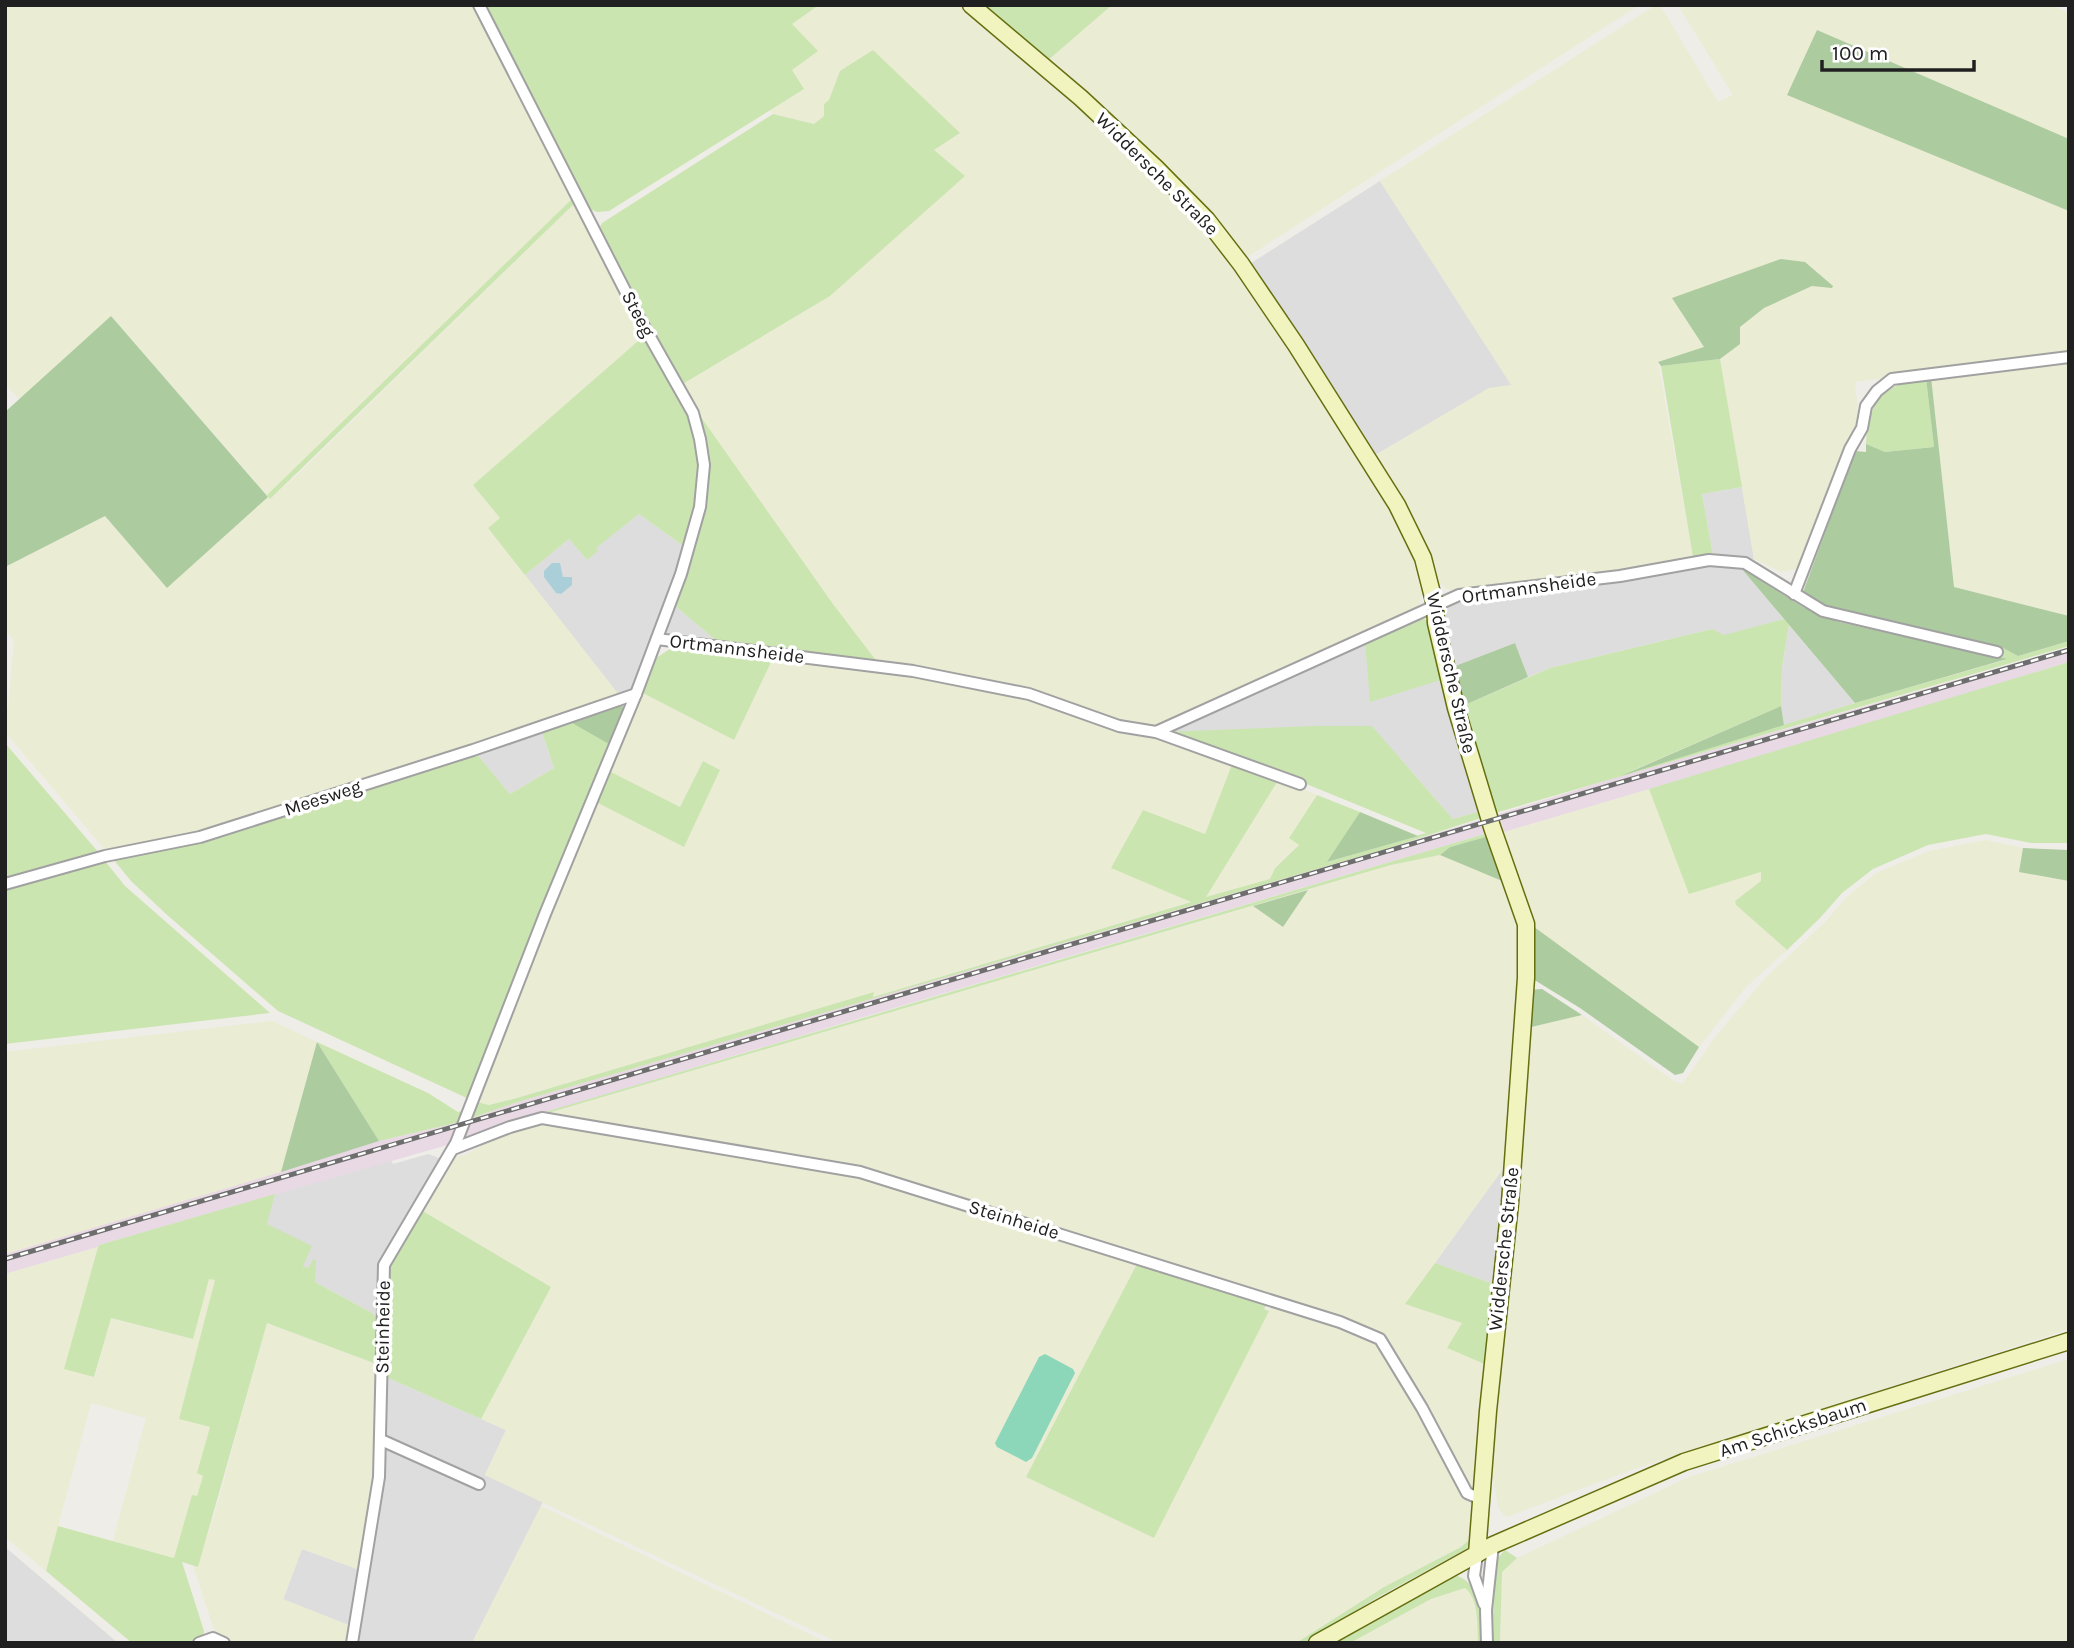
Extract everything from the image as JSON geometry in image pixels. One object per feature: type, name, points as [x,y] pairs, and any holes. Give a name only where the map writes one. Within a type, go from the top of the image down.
[{"type":"street","name":"Steeg","points":[[479,5],[637,314],[693,413],[701,439],[704,465],[700,507],[673,599],[657,639]]},
{"type":"street","name":"Widdersche Straße","points":[[971,5],[1081,98],[1216,231],[1296,345],[1397,505],[1423,558],[1456,708],[1525,924],[1526,978],[1510,1203],[1488,1411],[1477,1554]]},
{"type":"street","points":[[1794,594],[1850,449],[1862,428],[1866,406],[1877,391],[1892,379],[2069,358]]},
{"type":"street","name":"Ortmannsheide","points":[[1156,732],[1459,595],[1620,576],[1709,560],[1745,563],[1823,611],[1997,652]]},
{"type":"street","name":"Ortmannsheide","points":[[465,1119],[657,639],[913,671],[1029,694],[1119,726],[1156,732],[1300,784]]},
{"type":"street","name":"Meesweg","points":[[5,884],[105,856],[200,837],[473,750],[636,694]]},
{"type":"street","name":"Steinheide","points":[[453,1149],[542,1118],[860,1172],[1340,1322],[1380,1339],[1422,1408],[1467,1493],[1483,1500]]},
{"type":"street","name":"Steinheide","points":[[352,1643],[379,1477],[384,1265],[453,1149],[465,1119]]},
{"type":"street","name":"Am Schicksbaum","points":[[1317,1643],[1493,1545],[1684,1462],[2069,1341]]},
{"type":"street","points":[[381,1440],[479,1484]]},
{"type":"street","points":[[1483,1500],[1493,1545],[1486,1610],[1487,1643]]},
{"type":"street","points":[[1477,1554],[1474,1576],[1486,1610]]},
{"type":"street","points":[[199,1643],[213,1638],[224,1643]]},
{"type":"shaded area","points":[[1380,181],[1512,385],[1488,389],[1372,457],[1248,265]]},
{"type":"shaded area","points":[[1742,487],[1754,559],[1713,555],[1702,494]]},
{"type":"shaded area","points":[[639,514],[686,548],[633,688],[619,695],[525,575],[569,539],[587,560],[598,550],[595,548]]},
{"type":"shaded area","points":[[1710,564],[1741,568],[1784,619],[1724,636],[1712,629],[1550,668],[1528,677],[1515,643],[1450,668],[1440,617],[1450,606],[1464,601],[1617,581]]},
{"type":"shaded area","points":[[674,605],[719,643],[667,636],[666,626]]},
{"type":"shaded area","points":[[1789,625],[1855,703],[1784,725],[1781,706],[1782,667]]},
{"type":"shaded area","points":[[1365,641],[1444,679],[1481,811],[1453,819],[1400,758],[1162,732]]},
{"type":"shaded area","points":[[2069,648],[2069,662],[1799,745],[1501,833],[1488,833],[860,1018],[527,1118],[451,1144],[5,1274],[5,1254],[379,1141],[465,1121],[518,1102],[1386,849],[1621,776]]},
{"type":"shaded area","points":[[541,729],[554,768],[510,794],[476,753]]},
{"type":"shaded area","points":[[428,1154],[442,1159],[380,1320],[315,1282],[309,1268],[303,1266],[266,1224],[275,1194],[391,1160],[393,1164]]},
{"type":"shaded area","points":[[1510,1159],[1496,1285],[1435,1263],[1481,1199]]},
{"type":"shaded area","points":[[386,1377],[506,1430],[485,1475],[543,1502],[472,1643],[356,1643],[385,1438]]},
{"type":"shaded area","points":[[5,1547],[118,1643],[5,1643]]},
{"type":"shaded area","points":[[302,1549],[360,1570],[351,1626],[283,1600]]},
{"type":"green space","points":[[5,5],[476,5],[574,197],[267,495],[111,316],[20,400],[5,384]]},
{"type":"green space","points":[[483,5],[819,5],[792,24],[818,51],[792,70],[804,89],[609,211],[597,212],[585,207]]},
{"type":"green space","points":[[819,5],[963,5],[1020,51],[1179,196],[1232,259],[1400,522],[1411,550],[1422,594],[1418,609],[1169,723],[1147,727],[1130,725],[1068,705],[878,663],[833,604],[681,385],[830,296],[933,150],[959,134],[840,71],[824,116],[814,124],[773,114],[770,110],[804,89],[791,70],[792,24]]},
{"type":"green space","points":[[977,5],[1112,5],[1046,62]]},
{"type":"green space","points":[[1112,5],[1639,5],[1244,259],[1046,62]]},
{"type":"green space","points":[[1656,5],[1660,5],[1718,102],[1733,95],[1678,5],[2050,5],[2069,13],[2069,139],[1818,31],[1787,94],[2069,211],[2069,354],[1855,382],[1859,423],[1800,568],[1781,572],[1754,559],[1720,359],[1740,344],[1739,328],[1764,308],[1812,286],[1805,262],[1705,348],[1658,362],[1693,557],[1614,572],[1454,591],[1445,588],[1439,581],[1416,531],[1372,457],[1489,388],[1511,385],[1380,181]]},
{"type":"green space","points":[[1817,30],[2069,139],[2069,211],[1787,95]]},
{"type":"green space","points":[[873,50],[960,133],[934,150],[965,176],[830,296],[681,385],[598,231],[602,223],[773,114],[814,124],[824,116],[824,104],[829,100],[840,71]]},
{"type":"green space","points":[[574,197],[576,202],[270,499],[267,495]]},
{"type":"green space","points":[[576,202],[645,335],[473,485],[501,518],[489,529],[619,695],[198,835],[108,853],[5,732],[5,710],[8,707],[14,641],[5,629],[5,567],[105,516],[167,588],[268,497],[270,499],[298,474]]},
{"type":"green space","points":[[1781,259],[1805,262],[1833,286],[1832,288],[1812,286],[1764,308],[1740,327],[1740,344],[1720,359],[1661,366],[1658,362],[1704,347],[1672,298]]},
{"type":"green space","points":[[111,316],[268,497],[167,588],[105,516],[5,567],[5,412]]},
{"type":"green space","points":[[645,335],[689,413],[700,466],[697,509],[686,548],[639,514],[596,548],[598,551],[587,560],[569,539],[525,575],[488,528],[500,518],[473,485]]},
{"type":"green space","points":[[1720,359],[1742,487],[1702,494],[1713,555],[1693,557],[1661,366]]},
{"type":"green space","points":[[2069,360],[2069,616],[1954,587],[1931,377]]},
{"type":"green space","points":[[1931,377],[1954,587],[2069,616],[2069,641],[2018,656],[2001,647],[1837,611],[1802,595],[1855,451],[1866,452],[1866,444],[1885,452],[1934,447],[1926,378]]},
{"type":"green space","points":[[1926,378],[1934,447],[1885,452],[1866,444],[1870,416],[1881,397],[1899,385]]},
{"type":"green space","points":[[696,410],[878,663],[719,643],[674,605],[704,499]]},
{"type":"green space","points":[[1741,568],[1803,607],[1839,622],[2007,659],[1855,703]]},
{"type":"green space","points":[[1417,618],[1427,620],[1444,679],[1370,702],[1365,641]]},
{"type":"green space","points":[[1784,619],[1789,625],[1782,667],[1781,706],[1629,772],[2005,660],[1996,657],[2001,647],[2018,656],[2069,641],[2069,646],[1495,813],[1458,708],[1550,668],[1712,629],[1724,635]]},
{"type":"green space","points":[[1515,643],[1528,677],[1458,708],[1450,668]]},
{"type":"green space","points":[[673,647],[774,656],[734,740],[641,692],[656,658]]},
{"type":"green space","points":[[774,656],[889,670],[1023,697],[1233,762],[1205,835],[1111,867],[1193,901],[872,997],[874,993],[517,1098],[489,1105],[477,1103],[594,801],[684,847],[720,770],[703,761],[680,807],[607,770],[641,692],[734,740]]},
{"type":"green space","points":[[2069,662],[2069,843],[2031,843],[1986,834],[1928,845],[1873,869],[1842,893],[1787,950],[1736,905],[1735,901],[1761,881],[1761,872],[1689,894],[1649,789]]},
{"type":"green space","points":[[616,703],[622,705],[624,710],[609,744],[567,720]]},
{"type":"green space","points":[[1781,706],[1784,725],[1621,776]]},
{"type":"green space","points":[[624,710],[469,1099],[278,1011],[166,914],[131,881],[113,859],[476,753],[510,794],[554,768],[541,729],[567,720]]},
{"type":"green space","points":[[1372,726],[1453,819],[1481,811],[1484,817],[1386,849],[518,1102],[469,1119],[477,1102],[489,1105],[517,1098],[874,992],[873,997],[1191,902],[1111,868],[1143,810],[1205,834],[1233,762],[1279,779],[1206,897],[1270,879],[1275,868],[1299,845],[1289,838],[1317,795],[1360,812],[1328,862],[1426,833],[1282,774],[1162,732]]},
{"type":"green space","points":[[5,743],[99,853],[5,880]]},
{"type":"green space","points":[[703,761],[720,770],[684,847],[594,801],[607,770],[680,807]]},
{"type":"green space","points":[[1279,779],[1317,795],[1289,837],[1299,844],[1275,867],[1270,879],[1205,898]]},
{"type":"green space","points":[[1649,789],[1689,893],[1762,872],[1762,881],[1735,901],[1736,905],[1787,950],[1745,988],[1699,1047],[1530,924],[1501,833]]},
{"type":"green space","points":[[1360,812],[1418,836],[1327,862]]},
{"type":"green space","points":[[1488,833],[1489,836],[1450,847],[1440,855],[1391,865],[525,1118]]},
{"type":"green space","points":[[1489,836],[1507,883],[1440,855],[1450,847]]},
{"type":"green space","points":[[1986,840],[2023,848],[2020,872],[2069,881],[2069,1329],[1631,1470],[1507,1517],[1503,1515],[1498,1507],[1489,1438],[1527,1028],[1582,1015],[1682,1084],[1716,1036],[1765,978],[1824,923],[1847,897],[1876,873],[1929,851]]},
{"type":"green space","points":[[2023,848],[2069,850],[2069,881],[2019,872]]},
{"type":"green space","points":[[1440,855],[1507,883],[1522,933],[1510,1159],[1405,1304],[1462,1323],[1487,1365],[1476,1483],[1472,1486],[1469,1486],[1386,1346],[1387,1337],[1378,1333],[860,1169],[542,1115],[1253,906],[1283,927],[1308,890],[1391,865]]},
{"type":"green space","points":[[105,861],[125,886],[270,1013],[5,1044],[5,890]]},
{"type":"green space","points":[[1308,890],[1283,927],[1253,906]]},
{"type":"green space","points":[[1530,924],[1699,1047],[1683,1073],[1675,1075],[1580,1008],[1528,976]]},
{"type":"green space","points":[[1542,989],[1582,1015],[1527,1028],[1528,990]]},
{"type":"green space","points":[[272,1021],[317,1042],[281,1172],[5,1254],[5,1052]]},
{"type":"green space","points":[[317,1042],[428,1093],[458,1112],[465,1110],[460,1122],[379,1141]]},
{"type":"green space","points":[[317,1042],[379,1141],[281,1172]]},
{"type":"green space","points":[[540,1122],[859,1175],[1138,1262],[1026,1477],[1154,1538],[1272,1304],[1374,1340],[1420,1410],[1472,1505],[1469,1540],[1461,1547],[1384,1587],[1296,1643],[839,1643],[485,1475],[506,1430],[481,1419],[551,1287],[421,1210],[456,1157],[467,1154],[505,1132]]},
{"type":"green space","points":[[275,1194],[267,1224],[312,1246],[303,1266],[309,1268],[313,1259],[316,1260],[315,1282],[380,1320],[379,1365],[267,1323],[198,1567],[182,1562],[204,1631],[203,1639],[192,1643],[132,1643],[46,1571],[58,1526],[174,1558],[192,1495],[197,1496],[203,1476],[197,1473],[210,1427],[179,1419],[215,1280],[209,1279],[193,1339],[111,1318],[94,1377],[64,1369],[98,1247]]},
{"type":"green space","points":[[421,1210],[551,1287],[481,1419],[386,1377],[386,1266]]},
{"type":"green space","points":[[98,1247],[65,1369],[95,1377],[110,1318],[192,1339],[209,1278],[216,1280],[179,1418],[210,1427],[198,1473],[203,1475],[197,1496],[192,1495],[174,1558],[113,1541],[146,1418],[91,1403],[46,1571],[5,1537],[5,1274]]},
{"type":"green space","points":[[1138,1262],[1268,1303],[1264,1309],[1269,1311],[1154,1538],[1026,1477]]},
{"type":"green space","points":[[1435,1263],[1496,1285],[1487,1365],[1447,1348],[1462,1323],[1405,1304]]},
{"type":"green space","points":[[267,1323],[379,1365],[375,1477],[360,1570],[302,1549],[283,1599],[351,1626],[348,1643],[232,1643],[219,1637],[213,1627],[193,1565],[197,1567],[214,1516]]},
{"type":"green space","points":[[1045,1354],[1073,1369],[1075,1373],[1032,1458],[1026,1462],[997,1447],[995,1443],[1039,1357]]},
{"type":"green space","points":[[2069,1359],[2069,1643],[1652,1643],[1648,1640],[1627,1643],[1500,1643],[1502,1572],[1517,1558],[1689,1477]]},
{"type":"green space","points":[[1472,1505],[1475,1528],[1466,1549],[1378,1597],[1304,1643],[1296,1643],[1384,1587],[1461,1547],[1469,1540]]},
{"type":"green space","points":[[541,1506],[828,1643],[472,1643]]},
{"type":"green space","points":[[1505,1550],[1517,1558],[1502,1572],[1500,1643],[1492,1643],[1495,1561]]},
{"type":"green space","points":[[1457,1576],[1472,1587],[1476,1595],[1481,1643],[1478,1643],[1473,1599],[1465,1588],[1431,1599],[1350,1643],[1324,1643],[1447,1578]]},
{"type":"green space","points":[[1465,1588],[1471,1593],[1476,1612],[1478,1643],[1350,1643],[1431,1599]]},
{"type":"water","points":[[552,563],[560,563],[563,577],[572,577],[572,585],[561,594],[556,593],[544,577],[544,571]]},
{"type":"railway","points":[[5,1259],[2069,650]]}]
